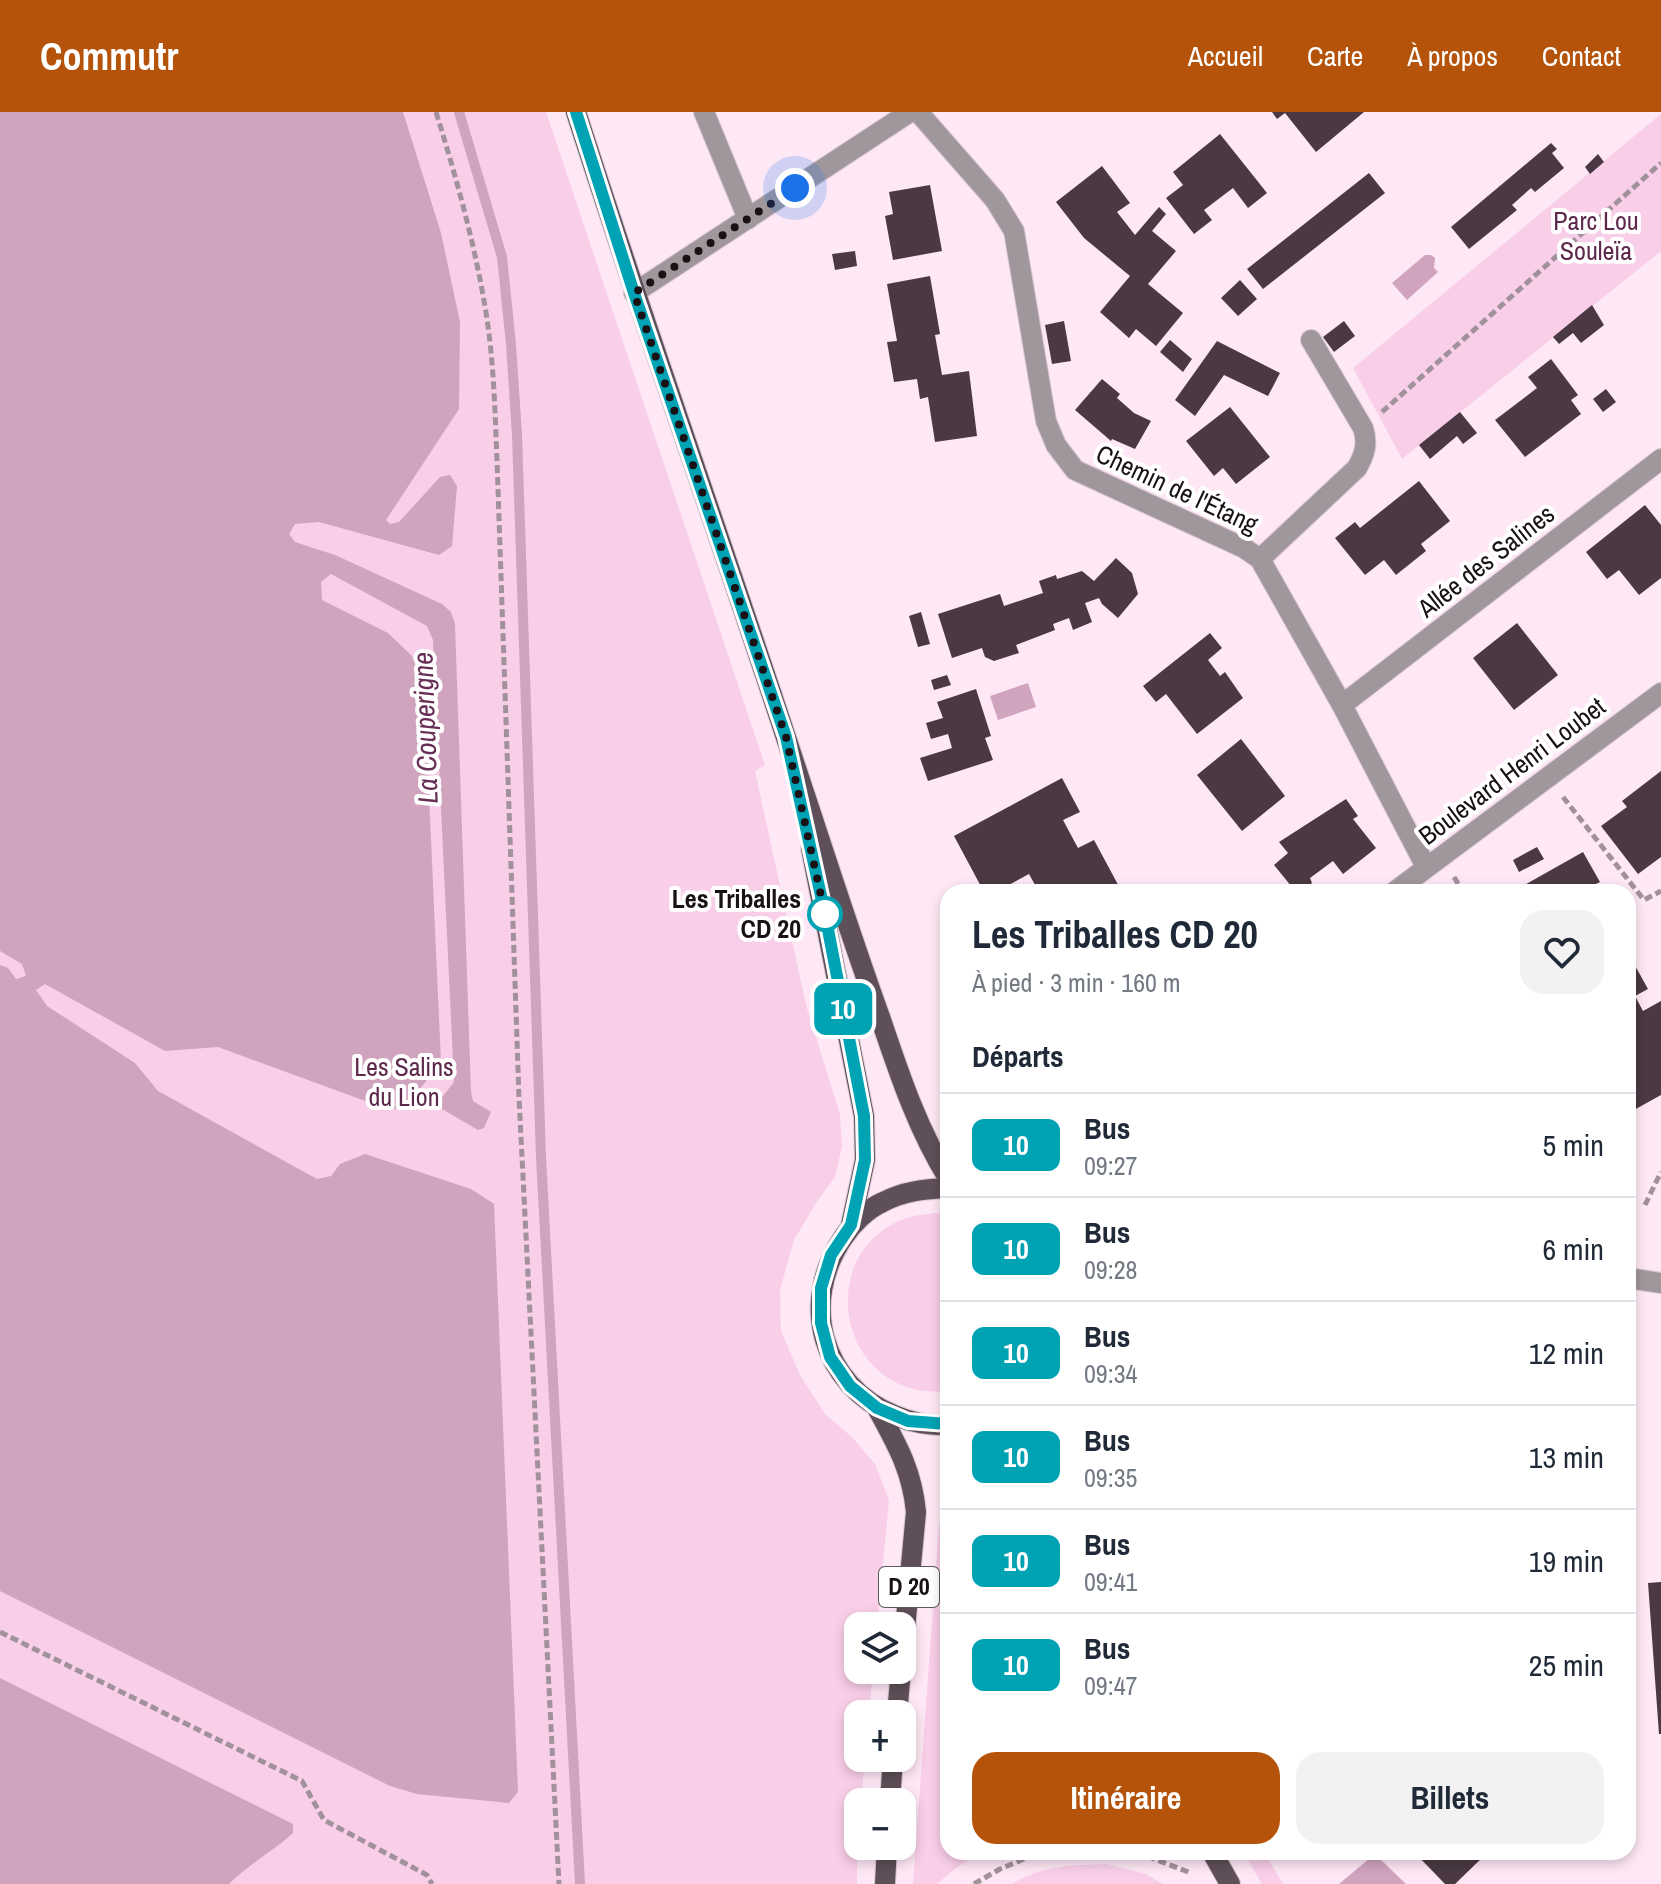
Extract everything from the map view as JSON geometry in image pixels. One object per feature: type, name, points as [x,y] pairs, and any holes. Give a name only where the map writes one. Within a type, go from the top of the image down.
[{"type":"main road","points":[[576,112],[634,293],[854,943],[912,1107],[940,1162]]},
{"type":"main road","points":[[786,737],[825,914],[864,1116],[865,1160],[851,1225]]},
{"type":"main road","points":[[940,1188],[917,1189],[881,1202],[851,1225],[831,1255],[821,1288],[821,1323],[830,1357],[850,1386],[877,1408],[908,1421],[940,1423]]},
{"type":"main road","name":"D 20","points":[[877,1408],[903,1454],[914,1489],[916,1512],[907,1612]]},
{"type":"main road","points":[[885,1884],[886,1860]]},
{"type":"main road","points":[[1216,1860],[1230,1884]]},
{"type":"street","points":[[704,112],[748,219]]},
{"type":"street","points":[[634,293],[910,112]]},
{"type":"street","name":"Chemin de l'Étang","points":[[918,112],[995,200],[1014,231],[1046,421],[1056,445],[1075,470],[1244,548],[1260,559],[1342,705],[1426,867]]},
{"type":"street","points":[[1260,559],[1357,468],[1366,447],[1363,428],[1311,340]]},
{"type":"street","name":"Allée des Salines","points":[[1342,705],[1661,459]]},
{"type":"street","name":"Boulevard Henri Loubet","points":[[1404,884],[1661,693]]},
{"type":"street","points":[[1636,1279],[1661,1283]]},
{"type":"path","points":[[436,112],[476,254],[492,367],[519,1098],[559,1884]]},
{"type":"path","points":[[1363,428],[1661,163]]},
{"type":"path","points":[[1562,797],[1631,884]]},
{"type":"path","points":[[1636,890],[1644,900],[1661,891]]},
{"type":"path","points":[[1645,1205],[1661,1172]]},
{"type":"path","points":[[0,1632],[302,1781],[324,1820],[427,1875],[432,1884]]},
{"type":"path","points":[[974,1884],[1022,1860]]},
{"type":"path","points":[[1157,1860],[1199,1876]]},
{"type":"green space","name":"Les Salins du Lion","points":[[0,112],[546,112],[765,765],[755,771],[806,1005],[840,1114],[842,1146],[835,1177],[794,1240],[780,1290],[781,1331],[800,1375],[825,1414],[853,1438],[875,1464],[889,1500],[878,1612],[844,1612],[844,1684],[872,1684],[870,1700],[844,1700],[844,1772],[864,1772],[862,1788],[844,1788],[844,1860],[857,1860],[857,1884],[0,1884]]},
{"type":"green space","name":"Parc Lou Souleïa","points":[[1661,114],[1661,251],[1402,459],[1353,368]]},
{"type":"green space","points":[[940,1214],[940,1390],[911,1388],[882,1374],[862,1351],[850,1323],[848,1292],[856,1263],[874,1237],[915,1216]]},
{"type":"green space","points":[[940,1525],[940,1860],[969,1860],[937,1884],[913,1884]]},
{"type":"green space","points":[[1248,1860],[1269,1860],[1283,1884],[1262,1884]]},
{"type":"green space","points":[[1106,1864],[1146,1874],[1163,1884],[1012,1884],[1045,1870]]},
{"type":"water","name":"La Couperigne","points":[[0,112],[403,112],[441,233],[460,322],[459,409],[386,520],[390,524],[399,522],[440,477],[450,475],[457,486],[452,546],[439,555],[319,522],[295,524],[289,534],[295,542],[335,555],[442,604],[451,612],[455,624],[471,1092],[473,1101],[491,1112],[484,1128],[478,1130],[442,1109],[440,1100],[454,1082],[433,640],[427,626],[331,574],[321,582],[322,600],[388,633],[412,656],[424,684],[441,1062],[406,1107],[390,1110],[218,1047],[165,1051],[45,984],[36,990],[47,1006],[135,1063],[158,1091],[317,1179],[331,1176],[340,1164],[365,1154],[471,1189],[494,1204],[518,1792],[509,1803],[417,1794],[390,1786],[0,1591],[0,965],[8,968],[16,979],[26,976],[22,964],[0,951]]},
{"type":"water","points":[[1425,255],[1435,258],[1434,268],[1438,272],[1407,300],[1392,283]]},
{"type":"water","points":[[1028,683],[1036,707],[998,720],[990,696]]},
{"type":"water","points":[[0,1678],[293,1824],[293,1833],[229,1884],[0,1884]]},
{"type":"water","points":[[1368,1860],[1381,1860],[1406,1884],[1339,1884]]},
{"type":"building","points":[[1272,112],[1364,112],[1316,152],[1285,113],[1277,119]]},
{"type":"building","points":[[1220,134],[1267,193],[1248,208],[1233,188],[1204,210],[1212,220],[1194,234],[1166,198],[1183,185],[1173,172]]},
{"type":"building","points":[[1551,143],[1557,149],[1552,153],[1564,168],[1535,192],[1531,188],[1512,205],[1517,210],[1469,249],[1451,227]]},
{"type":"building","points":[[1598,154],[1604,162],[1590,174],[1585,167]]},
{"type":"building","points":[[1102,166],[1130,203],[1117,212],[1135,235],[1159,207],[1166,214],[1152,231],[1176,251],[1148,284],[1183,313],[1156,346],[1136,329],[1129,338],[1100,312],[1130,276],[1084,238],[1056,202]]},
{"type":"building","points":[[1369,173],[1385,193],[1263,289],[1247,269]]},
{"type":"building","points":[[930,185],[942,251],[893,260],[885,216],[893,214],[889,192]]},
{"type":"building","points":[[855,251],[857,266],[835,270],[832,254]]},
{"type":"building","points":[[930,276],[940,334],[935,335],[942,375],[969,371],[977,436],[935,442],[928,397],[920,399],[917,379],[894,382],[887,342],[897,341],[887,284]]},
{"type":"building","points":[[1240,280],[1257,299],[1238,316],[1221,298]]},
{"type":"building","points":[[1592,305],[1604,325],[1581,343],[1573,333],[1559,344],[1553,337]]},
{"type":"building","points":[[1064,321],[1071,361],[1052,364],[1045,325]]},
{"type":"building","points":[[1344,321],[1355,336],[1334,352],[1323,337]]},
{"type":"building","points":[[1170,340],[1192,359],[1183,372],[1160,352]]},
{"type":"building","points":[[1217,341],[1280,373],[1268,396],[1224,375],[1195,416],[1175,400]]},
{"type":"building","points":[[1551,359],[1578,395],[1571,400],[1581,414],[1525,457],[1495,420],[1537,388],[1528,377]]},
{"type":"building","points":[[1102,379],[1120,394],[1117,398],[1134,413],[1151,421],[1135,449],[1111,441],[1075,410]]},
{"type":"building","points":[[1606,389],[1616,402],[1603,412],[1593,399]]},
{"type":"building","points":[[1230,407],[1270,457],[1236,484],[1223,468],[1214,476],[1186,441]]},
{"type":"building","points":[[1460,412],[1477,433],[1463,444],[1457,436],[1430,459],[1419,445]]},
{"type":"building","points":[[1419,481],[1450,521],[1421,544],[1426,551],[1396,575],[1384,560],[1365,575],[1335,538],[1355,522],[1360,528]]},
{"type":"building","points":[[1645,505],[1661,525],[1661,578],[1639,595],[1619,570],[1607,579],[1586,552]]},
{"type":"building","points":[[1116,558],[1132,573],[1138,594],[1118,618],[1099,598],[1085,603],[1092,622],[1073,630],[1069,618],[1053,624],[1055,630],[1016,645],[1019,653],[994,661],[985,657],[982,648],[952,658],[938,614],[1000,594],[1004,606],[1043,593],[1039,581],[1056,575],[1057,579],[1082,571],[1094,581]]},
{"type":"building","points":[[921,612],[930,644],[918,647],[909,616]]},
{"type":"building","points":[[1517,623],[1558,675],[1514,710],[1473,658]]},
{"type":"building","points":[[1210,633],[1222,648],[1208,660],[1220,676],[1225,672],[1243,698],[1197,734],[1166,694],[1156,702],[1143,686]]},
{"type":"building","points":[[947,675],[951,685],[934,690],[931,680]]},
{"type":"building","points":[[976,689],[991,736],[985,738],[993,760],[928,781],[920,758],[952,748],[948,734],[931,739],[926,723],[943,718],[937,702]]},
{"type":"building","points":[[1241,739],[1285,796],[1242,831],[1197,775]]},
{"type":"building","points":[[1661,771],[1661,857],[1638,874],[1601,826],[1627,807],[1622,801]]},
{"type":"building","points":[[1062,778],[1080,812],[1063,820],[1078,848],[1094,840],[1118,884],[1035,884],[1029,874],[1011,884],[980,884],[954,836]]},
{"type":"building","points":[[1346,799],[1358,816],[1353,819],[1376,848],[1343,874],[1333,861],[1310,878],[1311,884],[1289,884],[1274,865],[1288,853],[1279,842]]},
{"type":"building","points":[[1537,847],[1544,859],[1519,872],[1513,860]]},
{"type":"building","points":[[1583,852],[1600,882],[1596,884],[1526,884]]},
{"type":"building","points":[[1636,967],[1648,989],[1636,995]]},
{"type":"building","points":[[1636,998],[1643,1011],[1661,1001],[1661,1095],[1636,1109]]},
{"type":"building","points":[[1661,1582],[1661,1734],[1659,1734],[1648,1583]]},
{"type":"building","points":[[1422,1860],[1480,1860],[1455,1884],[1445,1884]]},
{"type":"waterway","points":[[459,112],[502,257],[511,344],[517,435],[541,1157],[580,1884]]},
{"type":"bus line","name":"10","points":[[576,112],[634,293],[786,737],[825,914],[864,1116],[865,1141],[865,1160],[851,1225],[831,1255],[821,1288],[821,1323],[830,1357],[850,1386],[877,1408],[908,1421],[940,1425]]},
{"type":"place","name":"Les Triballes CD 20","points":[[825,914]]},
{"type":"route","points":[[795,188],[634,293],[786,737],[825,914]]}]
